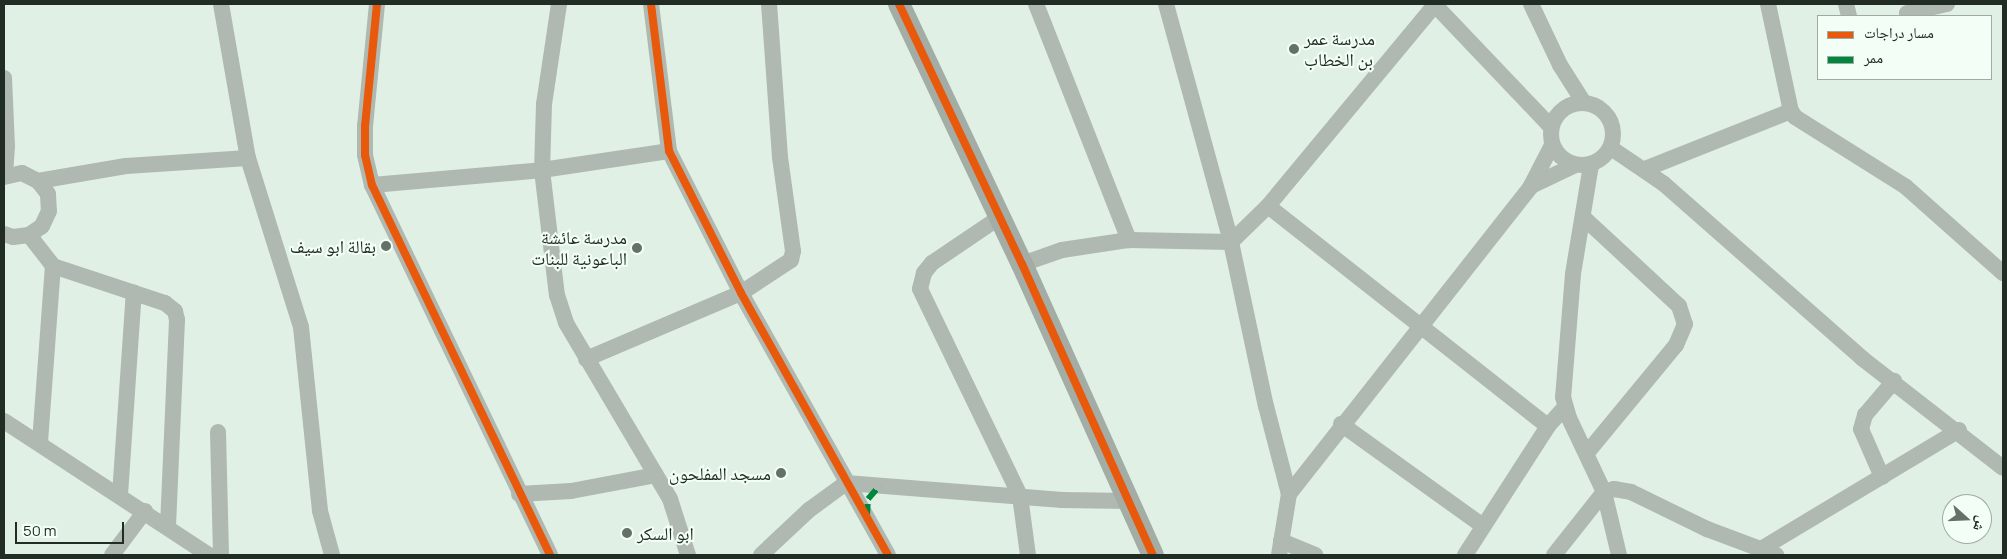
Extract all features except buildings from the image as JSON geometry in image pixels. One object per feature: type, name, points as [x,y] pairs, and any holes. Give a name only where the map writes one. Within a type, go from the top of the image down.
[{"type":"street","points":[[221,4],[248,158],[302,327],[320,511],[332,555]]},
{"type":"street","points":[[377,4],[365,155],[372,184],[546,554]]},
{"type":"street","points":[[559,4],[544,104],[542,170],[557,295],[566,324],[656,475],[678,516],[688,555]]},
{"type":"street","points":[[651,4],[670,151],[741,293],[888,555]]},
{"type":"street","points":[[586,359],[741,293],[788,264],[793,256],[780,156],[769,4]]},
{"type":"street","points":[[899,4],[1022,264],[1154,555]]},
{"type":"street","points":[[1036,4],[1128,240]]},
{"type":"street","points":[[1166,4],[1231,242],[1266,406],[1289,494],[1280,548],[1315,555]]},
{"type":"street","points":[[1022,264],[1062,250],[1128,240],[1231,242],[1268,206],[1435,4],[1551,128]]},
{"type":"street","points":[[1531,4],[1560,65],[1584,103]]},
{"type":"street","points":[[1768,4],[1791,111],[1812,128],[1879,167],[1906,188],[2003,273]]},
{"type":"street","points":[[1906,13],[1947,4]]},
{"type":"street","points":[[1560,65],[1565,108]]},
{"type":"street","points":[[4,78],[4,176],[22,173],[38,181],[48,194],[49,211],[42,226],[29,236],[14,237],[4,234]]},
{"type":"street","points":[[1531,186],[1603,159],[1611,148],[1614,136],[1609,118],[1596,106],[1584,103],[1565,108],[1551,128],[1552,144],[1561,158],[1583,165]]},
{"type":"street","points":[[1645,169],[1791,111]]},
{"type":"street","points":[[1289,494],[1341,424],[1531,186],[1552,144]]},
{"type":"street","points":[[1611,148],[1645,169],[1714,226],[1815,319],[1959,430],[2003,468]]},
{"type":"street","points":[[372,184],[542,170],[670,151]]},
{"type":"street","points":[[38,181],[126,166],[248,158]]},
{"type":"street","points":[[1583,165],[1583,217],[1568,325],[1563,384],[1565,407],[1604,492],[1619,555]]},
{"type":"street","points":[[1268,206],[1548,426]]},
{"type":"street","points":[[1000,217],[932,264],[920,281],[920,289],[1020,496],[1028,555]]},
{"type":"street","points":[[1583,217],[1679,306],[1685,324],[1676,345],[1587,453]]},
{"type":"street","points":[[29,236],[53,266],[165,303],[174,311],[177,320],[168,525]]},
{"type":"street","points":[[40,442],[53,266]]},
{"type":"street","points":[[120,494],[134,292]]},
{"type":"street","points":[[1882,477],[1861,429],[1866,415],[1894,381]]},
{"type":"street","points":[[1465,555],[1548,426],[1565,407]]},
{"type":"street","points":[[4,420],[168,525],[210,555]]},
{"type":"street","points":[[1341,424],[1483,526]]},
{"type":"street","points":[[1554,555],[1604,492],[1614,489],[1631,492],[1691,522],[1768,552],[1882,477],[1959,430]]},
{"type":"street","points":[[210,555],[218,432]]},
{"type":"street","points":[[519,494],[571,490],[656,475]]},
{"type":"street","points":[[761,555],[809,510],[846,483],[1062,500],[1128,500]]},
{"type":"street","points":[[112,555],[145,511]]},
{"type":"marked path","points":[[867,516],[868,499],[880,485]]},
{"type":"cycle path","points":[[377,4],[365,126],[365,155],[372,185],[550,555]]},
{"type":"cycle path","points":[[651,4],[669,151],[741,293],[888,555]]},
{"type":"cycle path","points":[[899,4],[1022,264],[1153,555]]},
{"type":"place","name":"مدرسة عمر بن الخطاب","points":[[1294,49]]},
{"type":"place","name":"بقالة ابو سيف","points":[[386,246]]},
{"type":"place","name":"مدرسة عائشة الباعونية للبنات","points":[[637,248]]},
{"type":"place","name":"مسجد المفلحون","points":[[781,473]]},
{"type":"place","name":"ابو السكر","points":[[627,533]]}]
